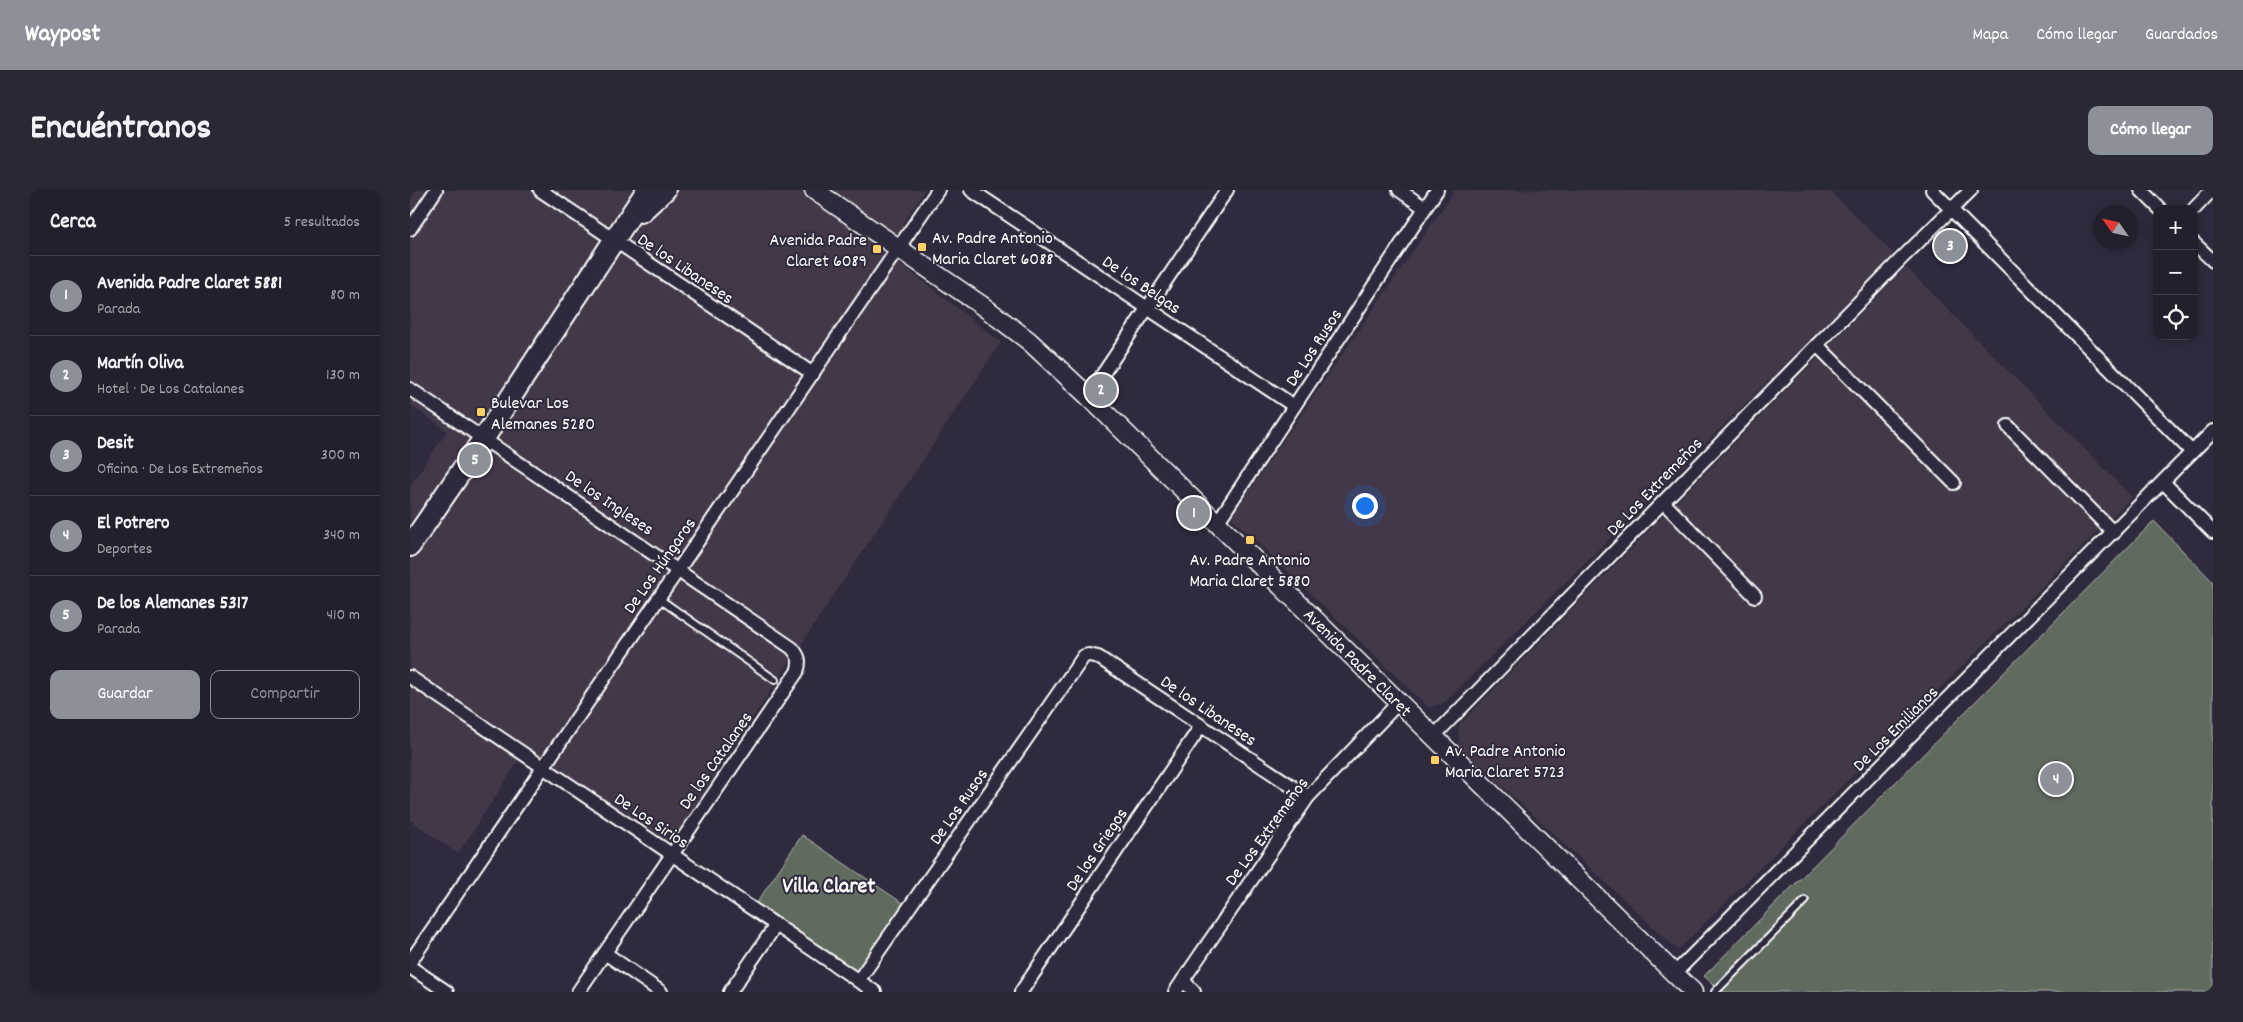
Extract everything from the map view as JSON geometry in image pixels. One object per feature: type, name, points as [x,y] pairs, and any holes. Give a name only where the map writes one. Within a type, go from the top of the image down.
[{"type":"main road","points":[[410,546],[484,438],[647,190]]},
{"type":"main road","points":[[613,240],[664,190]]},
{"type":"main road","name":"Avenida Padre Claret","points":[[814,190],[1015,330],[1088,396],[1674,974]]},
{"type":"main road","points":[[1674,974],[1693,992]]},
{"type":"street","points":[[410,228],[436,190]]},
{"type":"street","name":"De los Libaneses","points":[[540,190],[813,374]]},
{"type":"street","name":"De Los Húngaros","points":[[410,962],[542,766],[938,190]]},
{"type":"street","name":"De los Belgas","points":[[971,190],[1294,406]]},
{"type":"street","points":[[1088,396],[1227,190]]},
{"type":"street","points":[[1399,190],[1425,208]]},
{"type":"street","name":"De Los Rusos","points":[[1217,523],[1437,190]]},
{"type":"street","points":[[1932,190],[2192,452]]},
{"type":"street","name":"De Los Extremeños","points":[[1434,736],[1816,345],[1971,190]]},
{"type":"street","points":[[2141,190],[2156,205]]},
{"type":"street","points":[[2198,205],[2212,190]]},
{"type":"street","points":[[2198,247],[2213,262]]},
{"type":"street","points":[[1816,345],[1954,483]]},
{"type":"street","name":"De los Ingleses","points":[[410,389],[792,648],[798,656],[800,664],[797,672]]},
{"type":"street","points":[[2008,426],[2114,533]]},
{"type":"street","name":"De Los Emilianos","points":[[1674,974],[2141,506],[2213,431]]},
{"type":"street","points":[[2163,482],[2213,532]]},
{"type":"street","points":[[1663,502],[1755,596]]},
{"type":"street","name":"De los Libaneses","points":[[1089,654],[1098,657],[1308,797]]},
{"type":"street","name":"De Los Rusos","points":[[858,981],[1077,664],[1084,656],[1089,654]]},
{"type":"street","name":"De los Catalanes","points":[[578,992],[797,672]]},
{"type":"street","name":"De Los Sirios","points":[[410,677],[875,992]]},
{"type":"street","name":"De Los Extremeños","points":[[1175,992],[1308,797],[1399,702]]},
{"type":"street","name":"De los Griegos","points":[[1021,992],[1200,726]]},
{"type":"street","points":[[730,992],[776,925]]},
{"type":"street","points":[[605,953],[662,992]]},
{"type":"street","points":[[410,967],[447,992]]},
{"type":"street","points":[[1183,980],[1194,992]]},
{"type":"lane","points":[[658,598],[775,680]]},
{"type":"lane","points":[[1715,992],[1804,901]]},
{"type":"shaded area","points":[[410,190],[925,190],[903,223],[907,269],[1001,342],[670,843],[526,749],[458,854],[410,820],[410,486],[447,431],[410,405]]},
{"type":"shaded area","points":[[1455,190],[1829,190],[1895,255],[1445,702],[1429,708],[1231,517]]},
{"type":"shaded area","points":[[1906,267],[2132,497],[1678,950],[1459,746],[1458,726]]},
{"type":"green space","points":[[2154,521],[2213,582],[2213,992],[1722,992],[1704,976]]},
{"type":"green space","points":[[802,835],[907,906],[858,976],[754,907]]},
{"type":"place","name":"Desit","points":[[1950,246]]},
{"type":"place","name":"Av. Padre Antonio Maria Claret 6088","points":[[922,247]]},
{"type":"place","name":"Avenida Padre Claret 6089","points":[[877,249]]},
{"type":"place","name":"Martín Oliva","points":[[1101,390]]},
{"type":"place","name":"Bulevar Los Alemanes 5280","points":[[481,412]]},
{"type":"place","name":"De los Alemanes 5317","points":[[475,460]]},
{"type":"place","name":"Avenida Padre Claret 5881","points":[[1194,513]]},
{"type":"place","name":"Av. Padre Antonio Maria Claret 5880","points":[[1250,540]]},
{"type":"place","name":"Av. Padre Antonio Maria Claret 5723","points":[[1435,760]]},
{"type":"place","name":"El Potrero","points":[[2056,779]]},
{"type":"district","name":"Villa Claret","points":[[829,884]]}]
